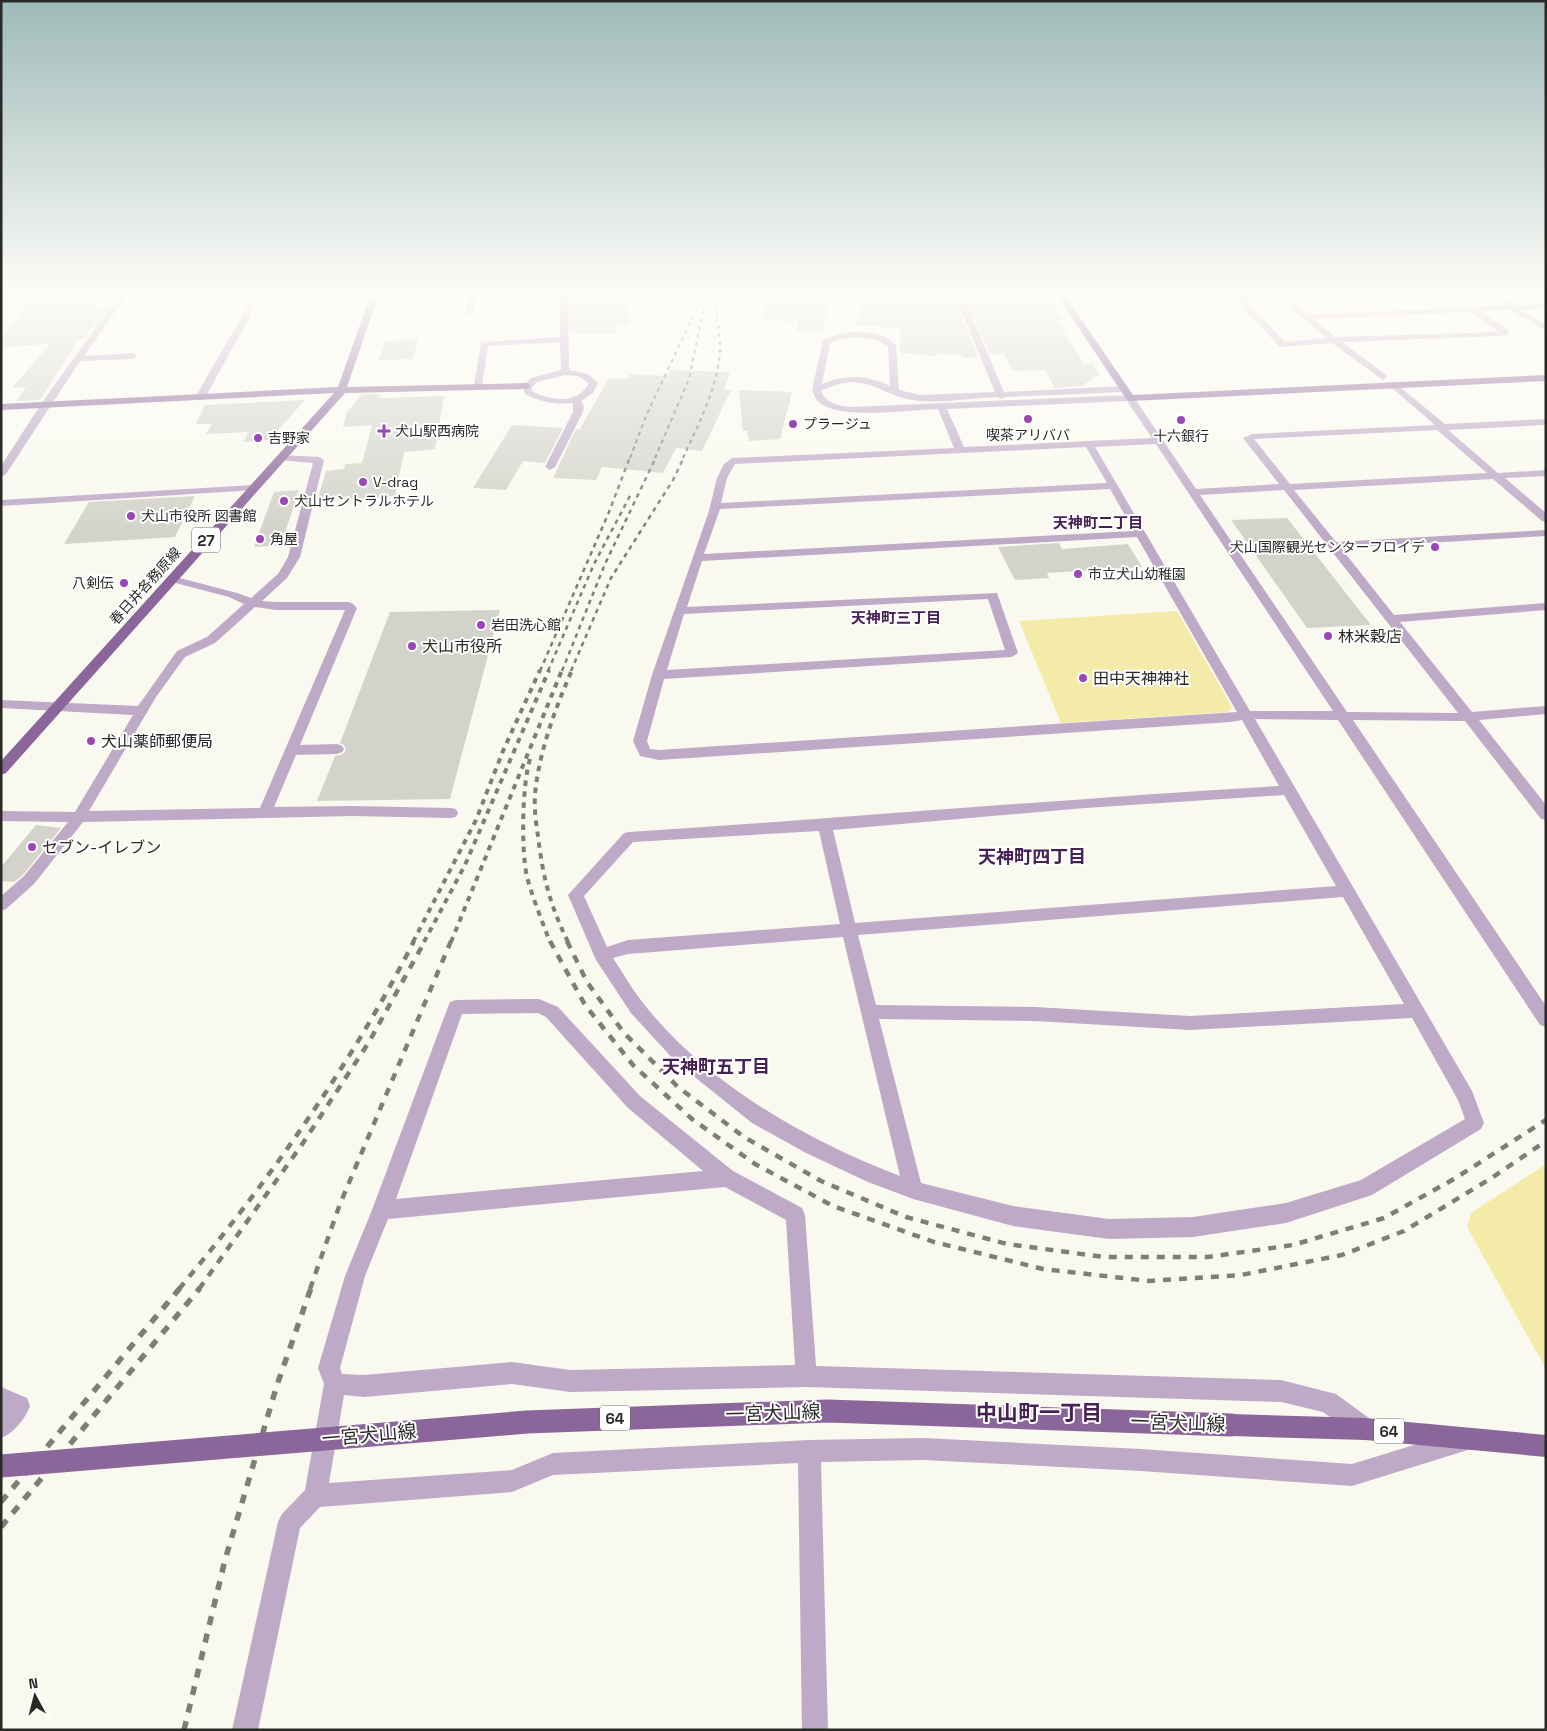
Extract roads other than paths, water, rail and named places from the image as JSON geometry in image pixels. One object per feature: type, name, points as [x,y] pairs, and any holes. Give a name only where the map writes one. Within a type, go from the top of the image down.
[{"type":"main road","name":"春日井各務原線","points":[[1,770],[342,390],[348,372]]},
{"type":"main road","points":[[1112,372],[1126,393]]},
{"type":"main road","points":[[1126,393],[1489,372]]},
{"type":"main road","points":[[1126,393],[1394,385],[1546,378]]},
{"type":"main road","points":[[1,407],[342,390],[527,386]]},
{"type":"main road","name":"一宮犬山線","points":[[1,1466],[527,1422],[828,1411],[1365,1429],[1546,1446]]},
{"type":"street","points":[[1,474],[46,404],[69,372]]},
{"type":"street","points":[[201,396],[215,372]]},
{"type":"street","points":[[478,386],[480,372]]},
{"type":"street","points":[[565,372],[580,373],[594,383],[592,390],[582,397],[548,401],[536,398],[528,392],[527,386],[534,380],[550,374],[565,372]]},
{"type":"street","points":[[820,372],[816,390],[821,401],[837,408],[852,410],[942,407],[1126,393]]},
{"type":"street","points":[[894,372],[895,392]]},
{"type":"street","points":[[990,372],[1000,396]]},
{"type":"street","points":[[1376,372],[1383,377]]},
{"type":"street","points":[[816,390],[835,381],[862,378],[876,381],[895,392],[920,398],[1126,393]]},
{"type":"street","points":[[1394,385],[1546,519]]},
{"type":"street","points":[[1126,393],[1546,1020]]},
{"type":"street","points":[[550,467],[578,412],[576,399]]},
{"type":"street","points":[[942,407],[960,450]]},
{"type":"street","points":[[1546,422],[1255,436],[1248,438],[1546,815]]},
{"type":"street","points":[[1158,442],[732,461],[726,466],[715,506],[658,675],[640,741],[645,753],[659,755],[1095,727],[1231,718],[1245,714],[1468,717],[1546,710]]},
{"type":"street","points":[[1089,444],[1466,1097],[1476,1123],[1364,1188],[1286,1213],[1193,1227],[1109,1229],[1013,1216],[913,1190],[868,1173],[813,1147],[758,1117],[682,1057],[637,1008],[602,956],[576,895],[629,836],[825,826],[1085,803],[1288,790]]},
{"type":"street","points":[[1,905],[29,880],[79,817],[141,711],[181,654],[211,640],[283,576],[294,557],[319,460],[282,458]]},
{"type":"street","points":[[1194,492],[1546,473]]},
{"type":"street","points":[[715,506],[1113,486]]},
{"type":"street","points":[[1,503],[253,488]]},
{"type":"street","points":[[697,558],[1140,534]]},
{"type":"street","points":[[1333,545],[1546,534]]},
{"type":"street","points":[[172,579],[252,602],[276,606],[349,606],[351,608],[293,750],[283,767],[266,812]]},
{"type":"street","points":[[658,675],[1012,653],[992,595],[680,611]]},
{"type":"street","points":[[1392,619],[1546,606]]},
{"type":"street","points":[[1,704],[141,711]]},
{"type":"street","points":[[293,750],[337,749]]},
{"type":"street","points":[[1,816],[79,817],[352,811],[451,813]]},
{"type":"street","points":[[825,826],[848,930],[913,1190]]},
{"type":"street","points":[[602,956],[628,947],[1346,891]]},
{"type":"street","points":[[245,1730],[290,1522],[315,1496],[335,1384],[329,1368],[356,1276],[456,1007],[539,1006],[552,1012],[634,1102],[726,1178],[794,1215],[806,1376]]},
{"type":"street","points":[[869,1012],[1035,1014],[1190,1023],[1415,1011]]},
{"type":"street","points":[[382,1210],[726,1178]]},
{"type":"street","points":[[335,1384],[364,1386],[512,1373],[570,1381],[806,1376],[1281,1391],[1328,1402],[1365,1429]]},
{"type":"street","points":[[1,1398],[19,1406],[1,1427]]},
{"type":"street","points":[[315,1496],[512,1481],[553,1464],[761,1452],[923,1448],[1141,1460],[1352,1475],[1471,1439]]},
{"type":"street","points":[[809,1451],[816,1730]]},
{"type":"railway","points":[[630,458],[646,416],[667,372]]},
{"type":"railway","points":[[655,458],[690,372]]},
{"type":"railway","points":[[683,458],[706,406],[717,372]]},
{"type":"railway","points":[[540,671],[609,512],[630,457]]},
{"type":"railway","points":[[562,671],[605,564],[656,457]]},
{"type":"railway","points":[[571,671],[611,578],[673,480],[684,457]]},
{"type":"railway","points":[[548,671],[594,564],[631,494]]},
{"type":"railway","points":[[413,942],[476,820],[503,751],[540,670]]},
{"type":"railway","points":[[424,942],[465,865],[549,670]]},
{"type":"railway","points":[[451,942],[562,670]]},
{"type":"railway","points":[[568,942],[556,916],[545,878],[540,851],[535,799],[537,778],[544,747],[554,715],[572,670]]},
{"type":"railway","points":[[530,759],[524,801],[523,835],[525,865],[532,893],[550,942]]},
{"type":"railway","points":[[179,1289],[276,1165],[306,1121],[363,1033],[414,941]]},
{"type":"railway","points":[[199,1289],[303,1143],[369,1042],[425,941]]},
{"type":"railway","points":[[310,1289],[340,1204],[451,941]]},
{"type":"railway","points":[[550,941],[585,1005],[633,1065],[692,1119],[755,1164],[833,1206],[934,1242],[1043,1269],[1149,1281],[1241,1275],[1342,1255],[1404,1231],[1490,1179],[1546,1141]]},
{"type":"railway","points":[[567,941],[587,982],[624,1033],[678,1087],[744,1137],[821,1181],[906,1217],[1007,1244],[1104,1257],[1208,1257],[1293,1245],[1384,1218],[1454,1179],[1546,1120]]},
{"type":"railway","points":[[1,1502],[180,1288]]},
{"type":"railway","points":[[1,1527],[200,1288]]},
{"type":"railway","points":[[184,1730],[225,1560],[277,1385],[311,1288]]},
{"type":"place","name":"喫茶アリババ","points":[[1028,419]]},
{"type":"place","name":"十六銀行","points":[[1181,420]]},
{"type":"place","name":"プラージュ","points":[[793,424]]},
{"type":"place","name":"犬山駅西病院","points":[[384,431]]},
{"type":"place","name":"吉野家","points":[[258,438]]},
{"type":"place","name":"V-drag","points":[[363,482]]},
{"type":"place","name":"犬山セントラルホテル","points":[[284,501]]},
{"type":"place","name":"犬山市役所 図書館","points":[[131,516]]},
{"type":"place","name":"角屋","points":[[260,539]]},
{"type":"place","name":"犬山国際観光センターフロイデ","points":[[1435,547]]},
{"type":"place","name":"市立犬山幼稚園","points":[[1078,574]]},
{"type":"place","name":"八剣伝","points":[[124,583]]},
{"type":"place","name":"岩田洗心館","points":[[481,625]]},
{"type":"place","name":"林米穀店","points":[[1328,636]]},
{"type":"place","name":"犬山市役所","points":[[412,646]]},
{"type":"place","name":"田中天神神社","points":[[1083,678]]},
{"type":"place","name":"犬山薬師郵便局","points":[[91,741]]},
{"type":"place","name":"セブン-イレブン","points":[[32,847]]},
{"type":"district","name":"天神町二丁目","points":[[1098,522]]},
{"type":"district","name":"天神町三丁目","points":[[896,617]]},
{"type":"district","name":"天神町四丁目","points":[[1032,856]]},
{"type":"district","name":"天神町五丁目","points":[[716,1066]]},
{"type":"district","name":"中山町一丁目","points":[[1039,1412]]}]
